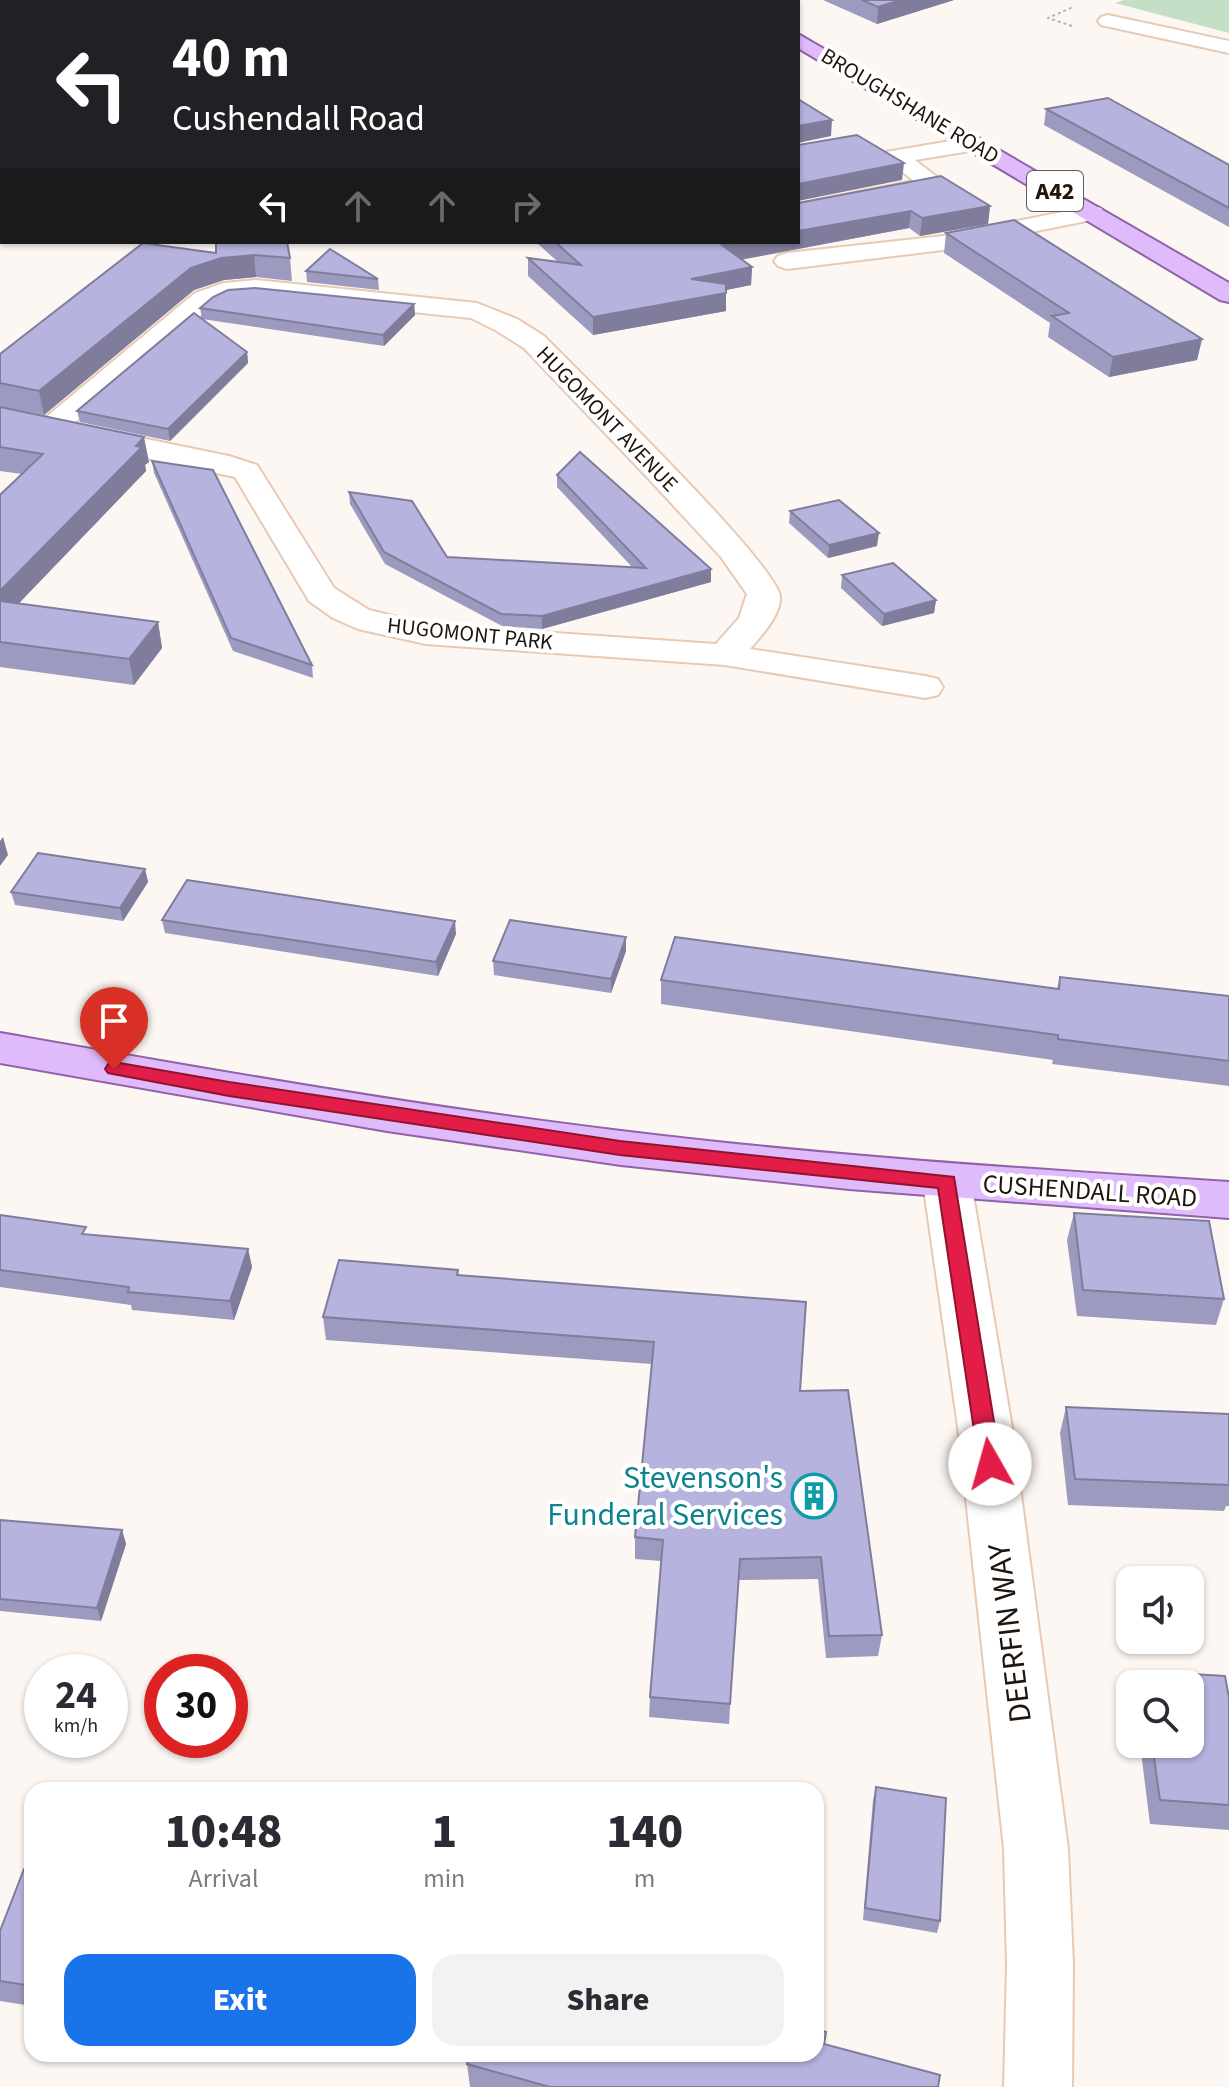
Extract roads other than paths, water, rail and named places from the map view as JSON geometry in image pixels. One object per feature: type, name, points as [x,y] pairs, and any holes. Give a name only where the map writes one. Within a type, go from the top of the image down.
[{"type":"main road","name":"BROUGHSHANE ROAD","points":[[800,41],[1229,294]]},
{"type":"main road","name":"CUSHENDALL ROAD","points":[[0,1048],[229,1089],[620,1148],[947,1182],[1229,1200]]},
{"type":"street","points":[[1108,21],[1229,47]]},
{"type":"street","points":[[880,137],[946,126]]},
{"type":"street","points":[[800,211],[919,189],[929,180],[894,157],[974,144]]},
{"type":"street","points":[[787,261],[943,243],[1092,213]]},
{"type":"street","name":"HUGOMONT AVENUE","points":[[51,428],[204,299],[224,291],[256,288],[477,311],[534,342],[667,483],[724,537],[762,584],[765,596],[754,621],[725,655]]},
{"type":"street","name":"HUGOMONT PARK","points":[[0,418],[246,471],[321,594],[337,608],[388,628],[426,634],[725,655],[925,687]]},
{"type":"street","name":"DEERFIN WAY","points":[[947,1182],[986,1434],[1036,1849],[1040,1965],[1038,2087]]},
{"type":"place","name":"Stevenson's Funderal Services","points":[[814,1496]]}]
